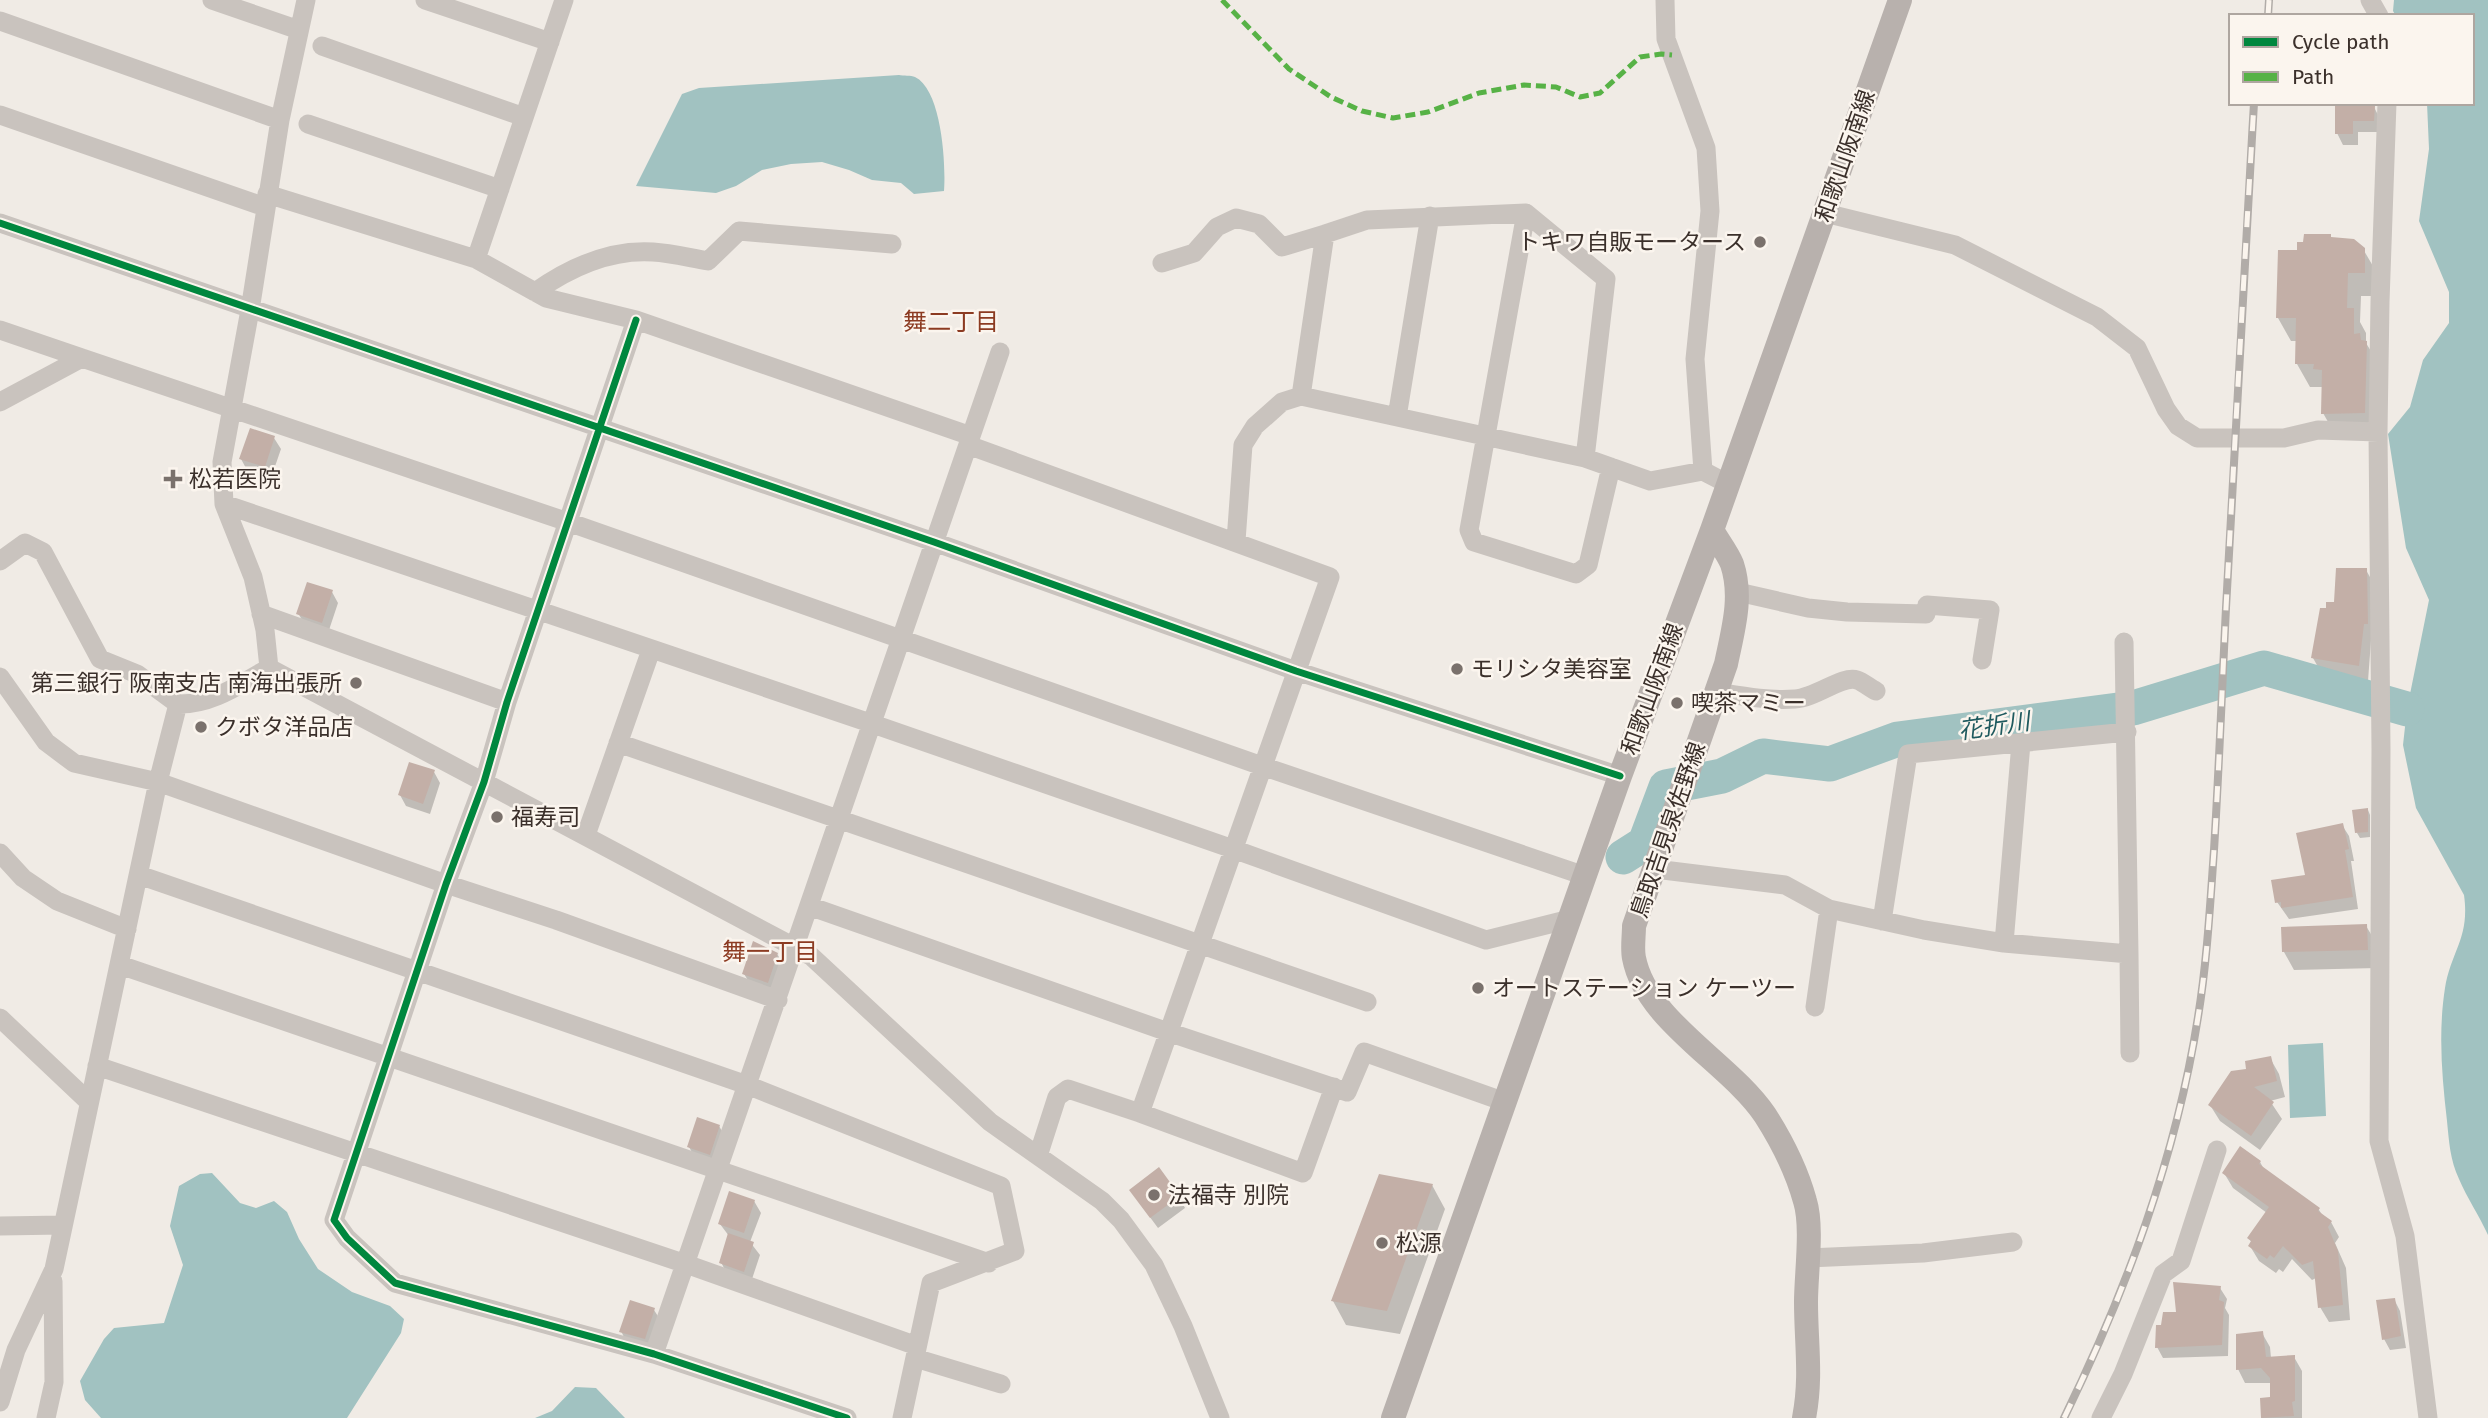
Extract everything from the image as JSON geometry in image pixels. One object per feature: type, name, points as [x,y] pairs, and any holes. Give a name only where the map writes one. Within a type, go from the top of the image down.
[{"type":"main road","name":"和歌山阪南線","points":[[1393,1418],[1620,776],[1712,530],[1900,0]]},
{"type":"main road","name":"鳥取吉見泉佐野線","points":[[1712,530],[1731,562],[1738,592],[1735,623],[1717,692],[1634,926],[1633,958],[1646,989],[1674,1026],[1729,1073],[1764,1115],[1791,1164],[1806,1203],[1806,1302],[1810,1390],[1804,1418]]},
{"type":"street","points":[[212,0],[299,30]]},
{"type":"street","points":[[269,668],[253,577],[224,504],[222,462],[250,310],[280,120],[306,0]]},
{"type":"street","points":[[425,0],[550,42]]},
{"type":"street","points":[[477,258],[564,0]]},
{"type":"street","points":[[1665,0],[1666,39],[1706,148],[1710,211],[1695,359],[1703,471]]},
{"type":"street","points":[[0,21],[280,120]]},
{"type":"street","points":[[322,46],[524,117]]},
{"type":"street","points":[[2387,105],[2378,432],[2381,749],[2379,1141],[2405,1236],[2428,1418]]},
{"type":"street","points":[[0,115],[266,200],[477,258],[546,298],[636,320],[969,441],[1330,577],[1140,1113]]},
{"type":"street","points":[[308,124],[500,189]]},
{"type":"street","points":[[1526,213],[1469,530],[1474,542],[1576,574],[1588,565],[1611,467]]},
{"type":"street","points":[[1162,263],[1194,253],[1217,227],[1236,218],[1259,224],[1282,247],[1367,220],[1526,213],[1606,279],[1586,458]]},
{"type":"street","points":[[1825,213],[1955,245],[2097,317],[2137,348],[2166,410],[2178,426],[2197,438],[2284,438],[2318,430],[2378,432]]},
{"type":"street","points":[[1397,417],[1430,216]]},
{"type":"street","points":[[0,223],[934,542],[1296,671],[1620,776]]},
{"type":"street","points":[[535,292],[579,265],[613,256],[651,252],[708,261],[739,231],[892,244]]},
{"type":"street","points":[[1300,396],[1325,234]]},
{"type":"street","points":[[636,320],[507,702],[484,782],[446,884],[334,1220],[347,1238],[395,1283],[654,1354],[847,1418]]},
{"type":"street","points":[[0,330],[230,410],[568,522],[1262,766],[1585,876]]},
{"type":"street","points":[[654,1354],[1000,352]]},
{"type":"street","points":[[0,402],[82,358]]},
{"type":"street","points":[[1236,541],[1243,445],[1255,426],[1282,402],[1300,396],[1586,458],[1650,481],[1703,471],[1728,484]]},
{"type":"street","points":[[224,504],[873,724],[1486,940],[1570,919]]},
{"type":"street","points":[[0,561],[26,543],[43,552],[100,659],[136,674],[178,704],[203,701],[222,694],[269,668]]},
{"type":"street","points":[[1738,592],[1808,608],[1847,612],[1926,614],[1927,605],[1990,610],[1982,660]]},
{"type":"street","points":[[261,614],[507,702]]},
{"type":"street","points":[[2124,642],[2130,1053]]},
{"type":"street","points":[[586,835],[651,650]]},
{"type":"street","points":[[269,668],[811,956],[990,1122],[1102,1201],[1121,1220],[1154,1265],[1183,1326],[1220,1418]]},
{"type":"street","points":[[0,677],[46,742],[74,763],[158,782],[778,1000]]},
{"type":"street","points":[[1717,692],[1794,699],[1813,696],[1844,679],[1856,679],[1876,691]]},
{"type":"street","points":[[46,1418],[54,1381],[54,1269],[158,782],[178,704]]},
{"type":"street","points":[[1882,921],[1908,754],[2127,732]]},
{"type":"street","points":[[618,743],[1367,1002]]},
{"type":"street","points":[[2004,943],[2021,743]]},
{"type":"street","points":[[0,853],[23,878],[57,901],[127,929]]},
{"type":"street","points":[[1656,869],[1785,886],[1829,909],[1924,930],[2004,943],[2129,954]]},
{"type":"street","points":[[139,875],[747,1084],[1001,1186],[1015,1251],[931,1283],[902,1418]]},
{"type":"street","points":[[809,906],[1348,1092],[1364,1052],[1505,1102]]},
{"type":"street","points":[[1815,1007],[1829,909]]},
{"type":"street","points":[[120,965],[389,1056],[717,1172],[989,1263]]},
{"type":"street","points":[[0,1018],[89,1101]]},
{"type":"street","points":[[97,1066],[685,1264],[1001,1384]]},
{"type":"street","points":[[1038,1156],[1057,1097],[1068,1089],[1303,1173],[1334,1087]]},
{"type":"street","points":[[2101,1418],[2123,1374],[2163,1274],[2181,1261],[2217,1150]]},
{"type":"street","points":[[0,1226],[63,1225]]},
{"type":"street","points":[[1808,1258],[1923,1253],[2012,1242]]},
{"type":"street","points":[[0,1402],[16,1350],[54,1269]]},
{"type":"water","points":[[2394,0],[2488,0],[2488,1235],[2456,1172],[2449,1143],[2441,1038],[2445,988],[2464,922],[2464,895],[2416,808],[2403,745],[2407,709],[2429,600],[2406,548],[2388,434],[2410,407],[2423,360],[2449,323],[2449,292],[2419,221],[2429,149],[2427,105],[2474,105],[2474,14],[2395,14]]},
{"type":"water","points":[[899,75],[915,77],[924,85],[937,112],[943,147],[944,191],[914,194],[901,183],[872,180],[822,162],[791,164],[762,170],[736,186],[716,193],[636,186],[682,94],[699,88]]},
{"type":"water","points":[[2323,1043],[2326,1116],[2290,1118],[2288,1045]]},
{"type":"water","points":[[212,1173],[240,1203],[256,1208],[274,1201],[287,1212],[299,1239],[318,1269],[352,1292],[390,1306],[404,1319],[401,1333],[347,1418],[101,1418],[85,1400],[80,1381],[104,1339],[114,1328],[164,1323],[183,1265],[170,1226],[179,1186],[200,1174]]},
{"type":"water","points":[[575,1387],[596,1388],[625,1418],[535,1418],[552,1411]]},
{"type":"building","points":[[2335,105],[2375,106],[2374,121],[2353,121],[2353,134],[2335,134]]},
{"type":"building","points":[[2304,234],[2331,234],[2331,237],[2354,239],[2365,248],[2365,273],[2348,273],[2347,308],[2354,308],[2354,334],[2360,333],[2361,340],[2367,341],[2365,413],[2321,414],[2322,370],[2313,369],[2314,364],[2295,364],[2296,318],[2276,318],[2278,250],[2297,250],[2297,242],[2303,242]]},
{"type":"building","points":[[250,428],[275,436],[265,467],[239,459]]},
{"type":"building","points":[[2336,568],[2367,568],[2368,624],[2364,624],[2359,666],[2311,658],[2320,608],[2326,608],[2326,602],[2334,602]]},
{"type":"building","points":[[307,582],[333,590],[322,623],[296,614]]},
{"type":"building","points":[[409,762],[435,770],[423,804],[398,795]]},
{"type":"building","points":[[2368,808],[2368,832],[2355,833],[2352,810]]},
{"type":"building","points":[[2343,823],[2349,849],[2345,850],[2353,897],[2281,908],[2281,902],[2275,903],[2271,880],[2305,875],[2296,833]]},
{"type":"building","points":[[2367,924],[2368,950],[2282,952],[2281,927]]},
{"type":"building","points":[[753,941],[778,953],[768,983],[742,974]]},
{"type":"building","points":[[2271,1056],[2277,1081],[2254,1087],[2274,1102],[2251,1136],[2208,1105],[2231,1071],[2246,1069],[2245,1061]]},
{"type":"building","points":[[697,1117],[720,1125],[710,1155],[687,1147]]},
{"type":"building","points":[[2240,1146],[2261,1161],[2259,1164],[2320,1208],[2318,1211],[2332,1221],[2328,1227],[2338,1251],[2343,1305],[2318,1308],[2313,1261],[2302,1265],[2283,1246],[2274,1258],[2270,1255],[2267,1259],[2248,1246],[2251,1241],[2247,1238],[2269,1207],[2222,1173]]},
{"type":"building","points":[[1159,1167],[1180,1196],[1150,1218],[1129,1190]]},
{"type":"building","name":"松源","points":[[1379,1174],[1433,1184],[1387,1311],[1331,1301]]},
{"type":"building","points":[[729,1191],[755,1200],[744,1233],[718,1224]]},
{"type":"building","points":[[728,1233],[754,1242],[744,1272],[719,1263]]},
{"type":"building","points":[[2173,1282],[2221,1286],[2219,1300],[2224,1302],[2222,1345],[2155,1348],[2156,1325],[2161,1325],[2163,1312],[2176,1312]]},
{"type":"building","points":[[2395,1298],[2401,1336],[2382,1340],[2376,1300]]},
{"type":"building","points":[[630,1300],[655,1308],[645,1339],[619,1332]]},
{"type":"building","points":[[2263,1331],[2266,1357],[2295,1355],[2295,1401],[2292,1402],[2294,1416],[2261,1418],[2260,1398],[2270,1397],[2270,1378],[2261,1368],[2236,1370],[2236,1334]]},
{"type":"waterway","name":"花折川","points":[[1623,857],[1645,843],[1666,787],[1722,776],[1763,756],[1830,764],[1898,739],[2133,708],[2264,668],[2407,709]]},
{"type":"railway","points":[[2268,14],[2269,0]]},
{"type":"railway","points":[[2064,1418],[2108,1322],[2146,1223],[2176,1121],[2201,996],[2214,850],[2254,105]]},
{"type":"marked path","points":[[1222,0],[1289,69],[1331,97],[1362,111],[1393,118],[1428,112],[1479,93],[1524,85],[1556,87],[1580,97],[1600,93],[1640,57],[1672,55]]},
{"type":"cycle path","points":[[0,223],[934,542],[1296,671],[1620,776]]},
{"type":"cycle path","points":[[636,320],[507,702],[484,782],[446,884],[334,1220],[347,1238],[395,1283],[654,1354],[847,1418]]},
{"type":"place","name":"トキワ自販モータース","points":[[1760,242]]},
{"type":"place","name":"松若医院","points":[[173,479]]},
{"type":"place","name":"モリシタ美容室","points":[[1457,669]]},
{"type":"place","name":"第三銀行 阪南支店 南海出張所","points":[[356,683]]},
{"type":"place","name":"喫茶マミー","points":[[1677,703]]},
{"type":"place","name":"クボタ洋品店","points":[[201,727]]},
{"type":"place","name":"福寿司","points":[[497,817]]},
{"type":"place","name":"オートステーション ケーツー","points":[[1478,988]]},
{"type":"place","name":"法福寺 別院","points":[[1154,1195]]},
{"type":"place","name":"松源","points":[[1382,1243]]},
{"type":"district","name":"舞二丁目","points":[[951,322]]},
{"type":"district","name":"舞一丁目","points":[[770,952]]}]
